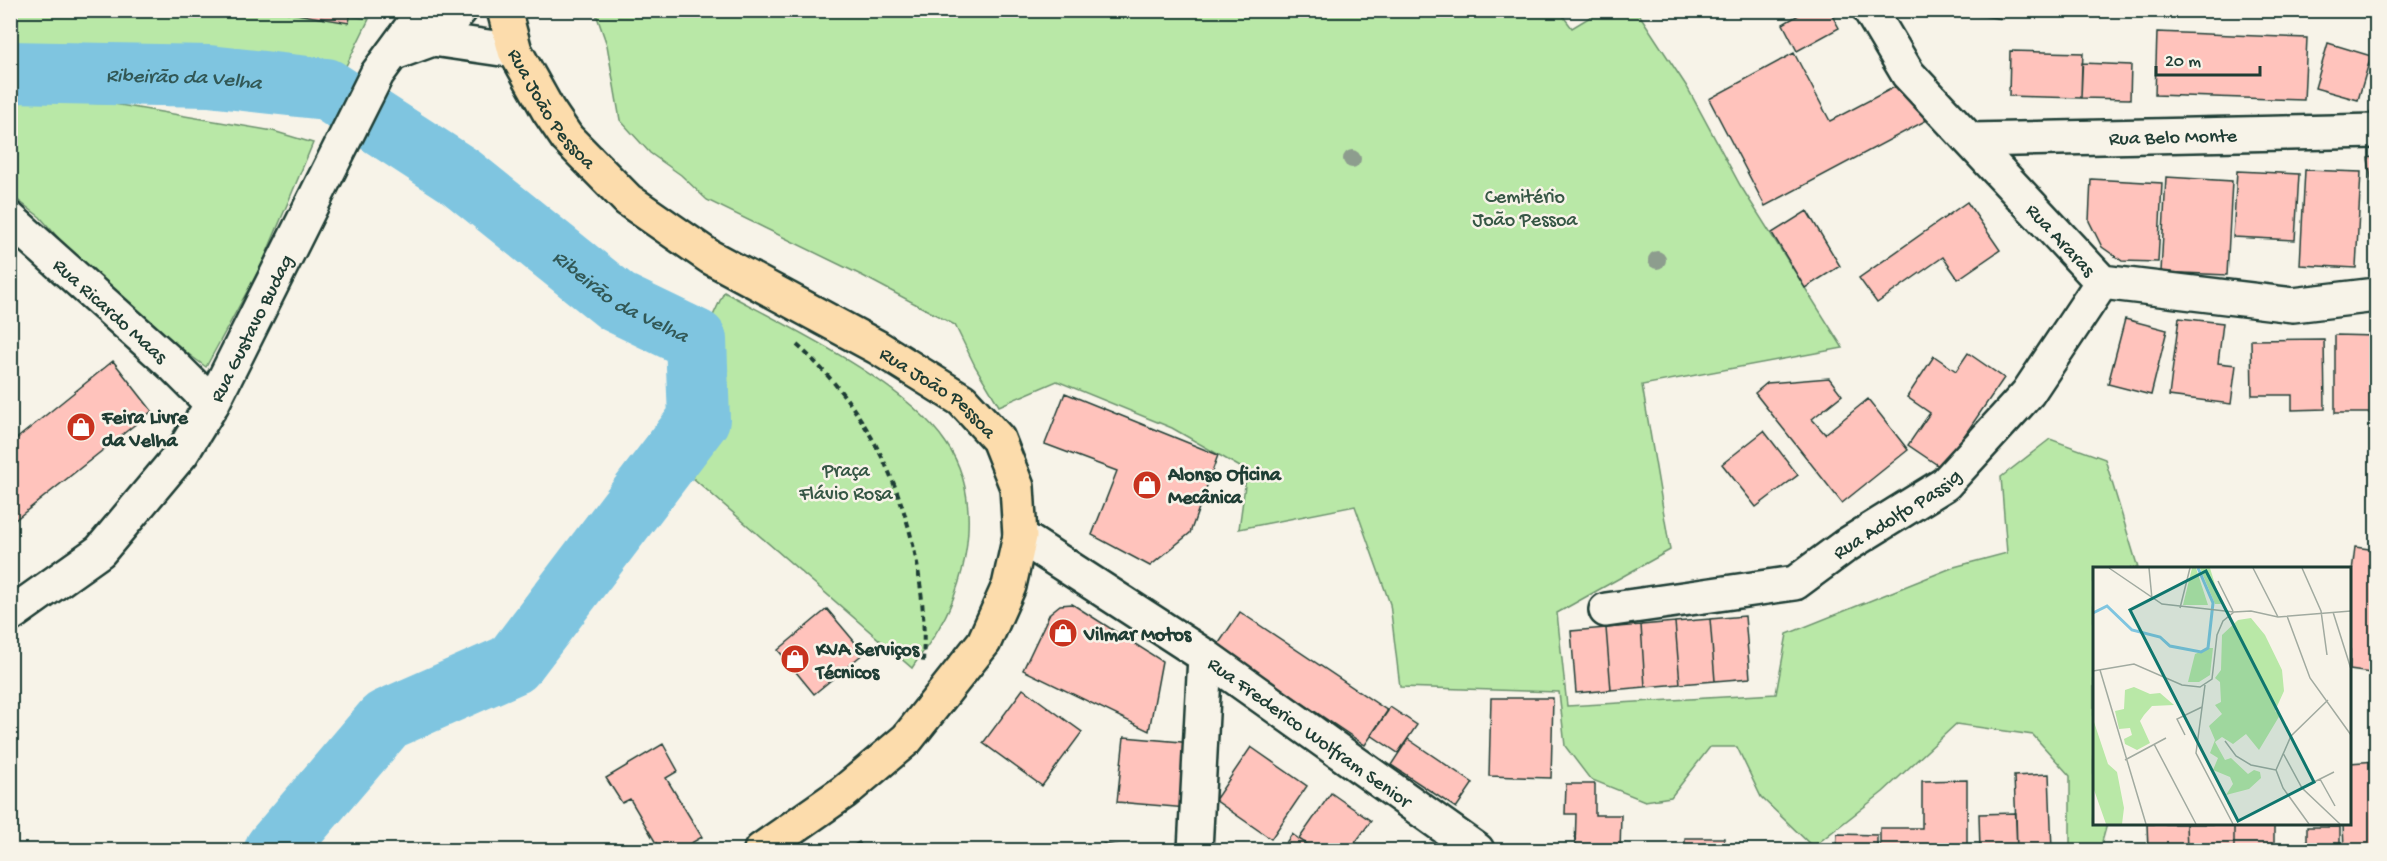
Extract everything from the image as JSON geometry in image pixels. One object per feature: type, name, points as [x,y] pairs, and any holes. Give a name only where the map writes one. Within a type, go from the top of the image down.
[{"type":"main road","name":"Rua João Pessoa","points":[[509,31],[548,110],[567,138],[628,200],[710,257],[877,348],[962,400],[998,439],[1017,487],[1020,536],[1009,586],[984,642],[907,739],[844,792],[761,850]]},
{"type":"street","name":"Rua Gustavo Budag","points":[[10,615],[100,551],[182,453],[212,404],[327,169],[384,64],[427,21],[460,10]]},
{"type":"street","points":[[480,10],[509,31]]},
{"type":"street","name":"Rua Araras","points":[[1870,10],[1908,74],[2102,282],[2293,305],[2376,295]]},
{"type":"street","points":[[427,21],[509,31]]},
{"type":"street","name":"Rua Belo Monte","points":[[1971,140],[2376,131]]},
{"type":"street","name":"Rua Ricardo Maas","points":[[10,219],[175,367],[212,404]]},
{"type":"street","name":"Rua Adolfo Passig","points":[[1606,610],[1795,583],[1845,546],[1945,484],[2028,393],[2102,282]]},
{"type":"street","name":"Rua Frederico Wolfram Senior","points":[[1020,536],[1205,656],[1477,850]]},
{"type":"street","points":[[1195,850],[1205,656]]},
{"type":"path","points":[[790,340],[839,388],[870,435],[905,510],[921,586],[925,632],[923,666]]},
{"type":"green space","points":[[311,10],[369,19],[340,78],[160,58],[11,52],[10,11]]},
{"type":"green space","name":"Cemitério João Pessoa","points":[[595,11],[1559,11],[1572,28],[1600,11],[1637,11],[1687,87],[1740,185],[1843,348],[1642,385],[1670,550],[1557,613],[1567,706],[1776,694],[1787,634],[1954,567],[2007,553],[2001,477],[2050,439],[2105,459],[2138,567],[2093,567],[2093,825],[2107,825],[2100,849],[2073,850],[2070,843],[2070,776],[2033,735],[1956,724],[1883,792],[1813,847],[1761,797],[1737,747],[1710,747],[1671,797],[1645,801],[1590,779],[1565,746],[1559,692],[1400,687],[1390,604],[1355,506],[1239,529],[1247,471],[1172,428],[1057,381],[999,406],[975,366],[955,325],[863,276],[707,200],[681,175],[650,153],[620,120],[607,45]]},
{"type":"green space","points":[[10,98],[25,101],[114,104],[273,131],[313,143],[262,264],[206,367],[137,316],[89,273],[40,217],[11,195]]},
{"type":"green space","name":"Praça Flávio Rosa","points":[[724,292],[812,339],[875,378],[927,420],[946,443],[957,463],[968,510],[965,559],[950,606],[937,632],[912,668],[693,478],[718,407],[719,373],[705,333]]},
{"type":"building","points":[[273,10],[351,10],[349,23]]},
{"type":"building","points":[[1807,10],[1829,10],[1839,28],[1797,51],[1783,24]]},
{"type":"building","points":[[1941,10],[2004,10],[2003,19]]},
{"type":"building","points":[[2157,32],[2307,38],[2304,100],[2155,95]]},
{"type":"building","points":[[2328,43],[2371,56],[2358,100],[2315,88]]},
{"type":"building","points":[[2010,51],[2083,53],[2081,98],[2009,96]]},
{"type":"building","points":[[1794,53],[1830,121],[1906,81],[1927,120],[1765,206],[1709,99]]},
{"type":"building","points":[[2082,63],[2131,65],[2130,99],[2081,98]]},
{"type":"building","points":[[2376,156],[2376,214],[2368,158]]},
{"type":"building","points":[[2305,170],[2361,172],[2356,268],[2300,265]]},
{"type":"building","points":[[2237,171],[2299,174],[2295,240],[2233,237]]},
{"type":"building","points":[[2166,177],[2232,181],[2227,275],[2161,272]]},
{"type":"building","points":[[2091,179],[2162,183],[2158,262],[2122,261],[2102,247],[2089,221]]},
{"type":"building","points":[[1967,202],[2000,250],[1958,279],[1943,257],[1877,303],[1859,278]]},
{"type":"building","points":[[1807,211],[1840,266],[1805,288],[1772,233]]},
{"type":"building","points":[[2179,318],[2223,323],[2218,363],[2236,365],[2231,404],[2169,396]]},
{"type":"building","points":[[2125,319],[2167,330],[2151,395],[2108,384]]},
{"type":"building","points":[[2335,335],[2376,336],[2376,413],[2335,413]]},
{"type":"building","points":[[2324,339],[2325,409],[2292,410],[2292,395],[2252,395],[2251,340]]},
{"type":"building","points":[[1968,353],[2004,378],[1942,468],[1908,445],[1930,413],[1907,397],[1934,356],[1956,371]]},
{"type":"building","name":"Feira Livre da Velha","points":[[113,361],[152,411],[10,524],[10,444]]},
{"type":"building","points":[[1829,378],[1842,395],[1812,419],[1825,434],[1868,399],[1908,450],[1842,503],[1755,393],[1767,383]]},
{"type":"building","points":[[1065,393],[1218,455],[1190,533],[1150,566],[1092,535],[1117,471],[1045,444]]},
{"type":"building","points":[[1764,431],[1798,475],[1756,507],[1722,464]]},
{"type":"building","points":[[2355,547],[2376,550],[2376,649],[2374,648],[2370,673],[2351,670],[2351,579]]},
{"type":"building","points":[[1072,604],[1162,661],[1149,731],[1023,670],[1050,613],[1060,605]]},
{"type":"building","points":[[827,609],[864,653],[814,694],[778,650]]},
{"type":"building","points":[[1240,612],[1388,711],[1365,745],[1217,646]]},
{"type":"building","points":[[1745,616],[1750,678],[1715,681],[1710,619]]},
{"type":"building","points":[[1710,619],[1715,681],[1680,684],[1675,622]]},
{"type":"building","points":[[1675,622],[1680,684],[1645,687],[1641,625]]},
{"type":"building","points":[[1641,625],[1645,687],[1611,690],[1606,628]]},
{"type":"building","points":[[1606,628],[1611,690],[1576,693],[1571,631]]},
{"type":"building","points":[[1023,689],[1082,732],[1042,786],[983,743]]},
{"type":"building","points":[[1491,698],[1553,698],[1551,778],[1489,776]]},
{"type":"building","points":[[1390,707],[1417,725],[1398,753],[1371,735]]},
{"type":"building","points":[[1124,737],[1193,743],[1187,808],[1117,802]]},
{"type":"building","points":[[1408,739],[1473,783],[1456,808],[1391,765]]},
{"type":"building","points":[[663,744],[678,771],[666,778],[702,837],[679,850],[660,850],[630,799],[622,803],[606,778]]},
{"type":"building","points":[[1251,747],[1307,786],[1271,839],[1215,800]]},
{"type":"building","points":[[2376,761],[2376,850],[2344,850],[2343,825],[2351,825],[2351,763]]},
{"type":"building","points":[[2049,774],[2052,850],[2017,850],[2014,776]]},
{"type":"building","points":[[1967,780],[1967,850],[1880,850],[1880,828],[1922,828],[1922,781]]},
{"type":"building","points":[[1566,784],[1595,784],[1595,815],[1621,815],[1620,850],[1575,850],[1576,814],[1565,814]]},
{"type":"building","points":[[1331,793],[1371,821],[1350,850],[1316,850],[1299,839]]},
{"type":"building","points":[[2016,813],[2017,850],[1980,850],[1979,814]]},
{"type":"building","points":[[2147,825],[2186,825],[2187,850],[2148,850]]},
{"type":"building","points":[[2186,825],[2234,825],[2234,850],[2187,850]]},
{"type":"building","points":[[2234,825],[2274,825],[2274,850],[2234,850]]},
{"type":"building","points":[[2307,827],[2340,827],[2340,850],[2307,850]]},
{"type":"building","points":[[1292,834],[1299,839],[1316,850],[1281,850]]},
{"type":"building","points":[[1837,834],[1877,835],[1877,850],[1836,850]]},
{"type":"building","points":[[1685,838],[1724,838],[1724,850],[1685,850]]},
{"type":"building","points":[[859,842],[864,850],[846,850]]},
{"type":"building","points":[[1103,844],[1141,850],[1101,850]]},
{"type":"waterway","name":"Ribeirão da Velha","points":[[10,72],[209,76],[326,89],[460,176],[617,302],[696,340],[699,419],[513,664],[386,720],[275,850]]},
{"type":"place","name":"Feira Livre da Velha","points":[[81,427]]},
{"type":"place","name":"Alonso Oficina Mecânica","points":[[1147,485]]},
{"type":"place","name":"Vilmar Motos","points":[[1063,633]]},
{"type":"place","name":"KVA Serviços Técnicos","points":[[795,659]]}]
